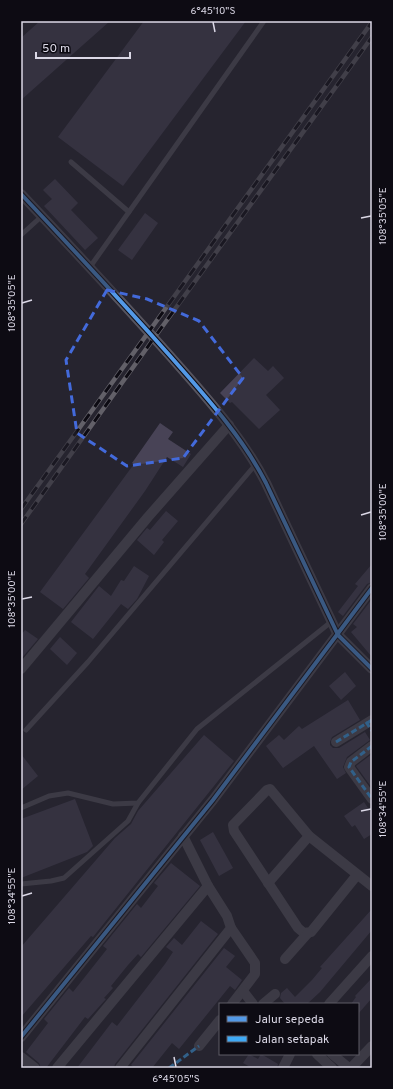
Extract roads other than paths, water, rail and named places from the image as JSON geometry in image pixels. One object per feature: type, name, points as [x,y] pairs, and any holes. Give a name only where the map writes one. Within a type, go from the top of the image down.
[{"type":"street","points":[[21,194],[90,267],[229,425],[256,464],[338,635],[372,669]]},
{"type":"street","points":[[21,669],[148,517],[229,425]]},
{"type":"street","points":[[21,1037],[213,800],[372,588]]},
{"type":"street","points":[[336,742],[369,721],[372,731]]},
{"type":"street","points":[[372,746],[351,762],[349,767],[372,799]]},
{"type":"street","points":[[308,933],[304,933],[298,928],[234,831],[233,825],[269,789],[274,791],[309,836],[372,886]]},
{"type":"street","points":[[183,836],[208,886],[227,916],[231,928],[256,968],[255,974],[233,1003]]},
{"type":"street","points":[[268,883],[309,836]]},
{"type":"street","points":[[285,959],[357,875]]},
{"type":"street","points":[[57,1068],[208,886]]},
{"type":"street","points":[[120,1068],[231,928]]},
{"type":"street","points":[[330,1003],[372,956]]},
{"type":"street","points":[[243,991],[252,1003]]},
{"type":"street","points":[[264,1003],[275,994]]},
{"type":"street","points":[[199,1046],[219,1021]]},
{"type":"street","points":[[333,1055],[350,1068],[372,1046]]},
{"type":"street","points":[[283,1068],[290,1055]]},
{"type":"street","points":[[318,1055],[332,1068]]},
{"type":"street","points":[[21,1057],[35,1068]]},
{"type":"lane","points":[[90,267],[264,21]]},
{"type":"lane","points":[[71,162],[129,212]]},
{"type":"lane","points":[[21,235],[42,216]]},
{"type":"lane","points":[[26,730],[88,662],[256,464]]},
{"type":"lane","points":[[21,884],[64,878],[128,821],[138,803],[197,728],[332,622]]},
{"type":"lane","points":[[21,808],[49,796],[68,793],[113,804],[138,803]]},
{"type":"railway","points":[[21,509],[372,22]]},
{"type":"railway","points":[[21,524],[372,37]]}]
